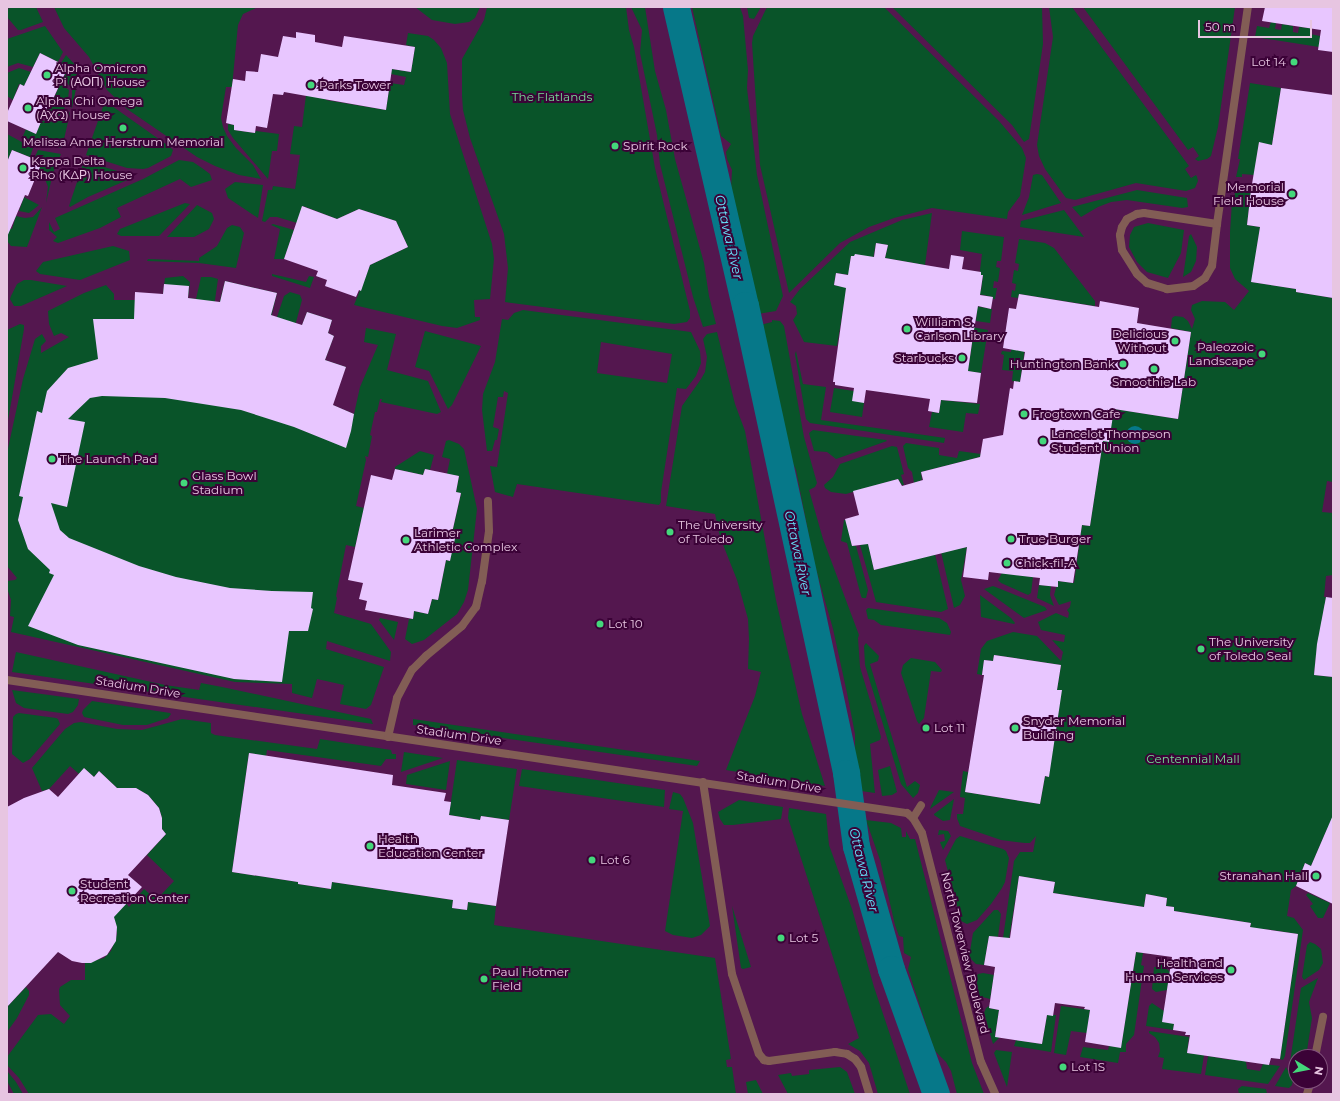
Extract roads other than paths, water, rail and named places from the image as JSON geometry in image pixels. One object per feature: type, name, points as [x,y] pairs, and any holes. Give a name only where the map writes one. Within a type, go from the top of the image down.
[{"type":"street","points":[[1217,224],[1136,214],[1124,223],[1119,239],[1122,250],[1133,268],[1142,279],[1158,287],[1167,289],[1185,288],[1200,282],[1210,272],[1217,224],[1248,7]]},
{"type":"street","points":[[388,737],[397,698],[412,670],[420,660],[462,626],[476,607],[482,582],[489,531],[488,501]]},
{"type":"street","name":"Stadium Drive","points":[[7,680],[810,798],[910,815]]},
{"type":"street","points":[[702,782],[732,974],[759,1054],[764,1060],[769,1061],[835,1052],[847,1054],[855,1059],[860,1067],[869,1094]]},
{"type":"street","points":[[910,815],[921,805]]},
{"type":"street","name":"North Towerview Boulevard","points":[[910,815],[922,833],[982,1062],[995,1094]]},
{"type":"street","points":[[1317,1049],[1323,1017]]},
{"type":"waterway","name":"Ottawa River","points":[[676,7],[745,305],[846,773],[856,846],[891,969],[936,1094]]},
{"type":"place","name":"Lot 14","points":[[1294,62]]},
{"type":"place","name":"Alpha Omicron Pi (ΑΟΠ) House","points":[[47,75]]},
{"type":"place","name":"Parks Tower","points":[[311,85]]},
{"type":"place","name":"Alpha Chi Omega (ΑΧΩ) House","points":[[28,108]]},
{"type":"place","name":"Melissa Anne Herstrum Memorial","points":[[123,128]]},
{"type":"place","name":"Spirit Rock","points":[[615,146]]},
{"type":"place","name":"Kappa Delta Rho (ΚΔΡ) House","points":[[23,168]]},
{"type":"place","name":"Memorial Field House","points":[[1292,194]]},
{"type":"place","name":"William S. Carlson Library","points":[[907,329]]},
{"type":"place","name":"Delicious Without","points":[[1175,341]]},
{"type":"place","name":"Paleozoic Landscape","points":[[1262,354]]},
{"type":"place","name":"Starbucks","points":[[962,358]]},
{"type":"place","name":"Huntington Bank","points":[[1123,364]]},
{"type":"place","name":"Smoothie Lab","points":[[1154,369]]},
{"type":"place","name":"Frogtown Cafe","points":[[1024,414]]},
{"type":"place","name":"Lancelot Thompson Student Union","points":[[1043,441]]},
{"type":"place","name":"The Launch Pad","points":[[52,459]]},
{"type":"place","name":"Glass Bowl Stadium","points":[[184,483]]},
{"type":"place","name":"The University of Toledo","points":[[670,532]]},
{"type":"place","name":"True Burger","points":[[1011,539]]},
{"type":"place","name":"Larimer Athletic Complex","points":[[406,540]]},
{"type":"place","name":"Chick-fil-A","points":[[1007,563]]},
{"type":"place","name":"Lot 10","points":[[600,624]]},
{"type":"place","name":"The University of Toledo Seal","points":[[1201,649]]},
{"type":"place","name":"Lot 11","points":[[926,728]]},
{"type":"place","name":"Snyder Memorial Building","points":[[1015,728]]},
{"type":"place","name":"Health Education Center","points":[[370,846]]},
{"type":"place","name":"Lot 6","points":[[592,860]]},
{"type":"place","name":"Stranahan Hall","points":[[1316,876]]},
{"type":"place","name":"Student Recreation Center","points":[[72,891]]},
{"type":"place","name":"Lot 5","points":[[781,938]]},
{"type":"place","name":"Health and Human Services","points":[[1231,970]]},
{"type":"place","name":"Paul Hotmer Field","points":[[484,979]]},
{"type":"place","name":"Lot 1S","points":[[1063,1067]]},
{"type":"park label","name":"The Flatlands","points":[[552,97]]},
{"type":"park label","name":"Centennial Mall","points":[[1193,759]]}]
